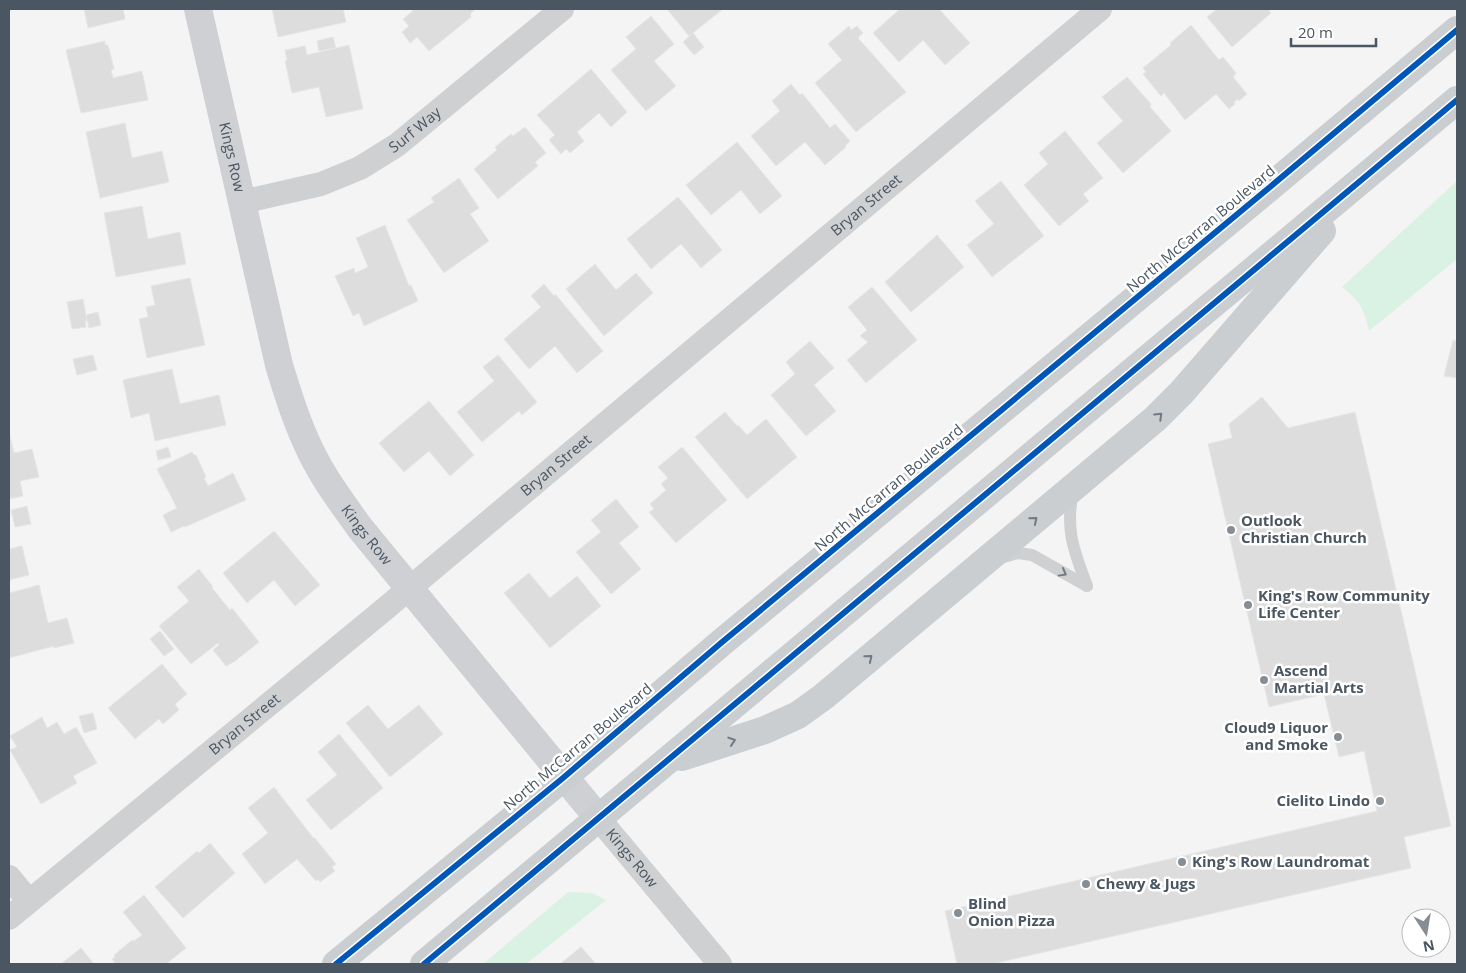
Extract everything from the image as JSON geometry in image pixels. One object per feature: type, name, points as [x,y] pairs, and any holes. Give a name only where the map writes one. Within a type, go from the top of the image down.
[{"type":"main road","name":"Kings Row","points":[[198,9],[279,364],[293,408],[311,452],[333,491],[354,520],[563,778],[599,819]]},
{"type":"main road","name":"North McCarran Boulevard","points":[[336,964],[563,778],[721,643],[1263,194],[1457,30]]},
{"type":"main road","points":[[424,964],[1457,100]]},
{"type":"main road","points":[[668,761],[765,730],[798,715],[823,697],[1074,487],[1155,419],[1182,392],[1379,165]]},
{"type":"street","name":"Surf Way","points":[[242,202],[321,184],[360,168],[398,145],[562,9]]},
{"type":"street","name":"Bryan Street","points":[[9,918],[410,588],[1100,9]]},
{"type":"street","name":"Kings Row","points":[[599,819],[720,964]]},
{"type":"street","points":[[9,877],[29,901]]},
{"type":"lane","points":[[985,561],[1018,554],[1032,555],[1087,586],[1074,550],[1070,532],[1070,505],[1074,487]]},
{"type":"green space","points":[[1457,181],[1457,259],[1369,331],[1360,306],[1342,287]]},
{"type":"green space","points":[[568,892],[592,893],[606,900],[526,964],[483,964]]},
{"type":"building","points":[[84,9],[123,9],[125,19],[88,28]]},
{"type":"building","points":[[272,9],[343,9],[346,22],[278,37]]},
{"type":"building","points":[[415,9],[476,9],[470,14],[471,17],[429,51],[417,37],[410,43],[402,32],[409,26],[403,19]]},
{"type":"building","points":[[667,9],[723,9],[689,36]]},
{"type":"building","points":[[900,9],[939,9],[970,43],[945,65],[923,40],[899,62],[873,33]]},
{"type":"building","points":[[1217,9],[1272,9],[1269,11],[1271,13],[1232,47],[1207,17]]},
{"type":"building","points":[[651,16],[674,44],[654,61],[676,86],[646,111],[611,70],[636,49],[626,37]]},
{"type":"building","points":[[1191,25],[1219,60],[1223,57],[1236,73],[1233,77],[1247,94],[1239,101],[1238,99],[1234,102],[1235,104],[1229,109],[1216,94],[1185,120],[1164,93],[1161,96],[1143,74],[1146,72],[1143,68],[1171,45],[1170,43]]},
{"type":"building","points":[[849,26],[851,30],[857,26],[863,33],[858,38],[906,92],[856,132],[815,83],[842,60],[828,44]]},
{"type":"building","points":[[693,33],[704,47],[694,55],[683,42]]},
{"type":"building","points":[[333,37],[336,48],[319,51],[317,41]]},
{"type":"building","points":[[105,41],[105,45],[108,45],[114,69],[111,70],[113,78],[142,71],[148,100],[81,113],[66,50]]},
{"type":"building","points":[[349,45],[363,109],[326,117],[319,87],[292,93],[285,61],[287,60],[285,50],[305,46],[307,55]]},
{"type":"building","points":[[591,69],[627,112],[611,127],[599,113],[577,132],[584,141],[570,153],[566,149],[561,154],[549,140],[555,135],[537,115]]},
{"type":"building","points":[[1127,77],[1151,104],[1150,107],[1171,131],[1123,173],[1097,143],[1123,121],[1102,97]]},
{"type":"building","points":[[791,84],[800,95],[802,93],[830,128],[835,124],[850,141],[846,147],[825,165],[805,142],[776,166],[751,136],[780,111],[772,101]]},
{"type":"building","points":[[125,123],[132,158],[162,151],[169,182],[100,198],[86,132]]},
{"type":"building","points":[[525,127],[546,153],[535,162],[538,166],[498,199],[474,169],[497,150],[495,147],[511,134],[513,136]]},
{"type":"building","points":[[1065,131],[1103,178],[1083,194],[1089,201],[1059,226],[1024,185],[1048,164],[1039,153]]},
{"type":"building","points":[[737,142],[782,196],[760,214],[741,190],[711,215],[686,185]]},
{"type":"building","points":[[459,178],[479,208],[470,214],[489,241],[444,273],[407,220],[434,202],[431,198]]},
{"type":"building","points":[[1001,181],[1044,236],[992,277],[967,245],[994,224],[975,201]]},
{"type":"building","points":[[678,197],[722,250],[701,268],[681,244],[651,269],[627,239]]},
{"type":"building","points":[[142,206],[148,239],[180,232],[186,264],[116,277],[104,213]]},
{"type":"building","points":[[385,225],[409,286],[411,285],[418,301],[364,326],[359,313],[353,316],[335,276],[354,268],[355,273],[368,267],[356,238]]},
{"type":"building","points":[[937,235],[964,267],[911,312],[885,282]]},
{"type":"building","points":[[595,264],[616,290],[636,273],[653,293],[604,336],[566,289]]},
{"type":"building","points":[[190,278],[205,345],[147,358],[139,319],[148,317],[146,307],[155,305],[151,286]]},
{"type":"building","points":[[544,284],[554,296],[555,294],[603,351],[577,373],[555,346],[529,369],[504,339],[541,307],[531,296]]},
{"type":"building","points":[[872,287],[917,340],[866,383],[847,360],[868,342],[860,336],[867,330],[848,307]]},
{"type":"building","points":[[83,299],[87,321],[85,321],[86,327],[72,329],[67,302]]},
{"type":"building","points":[[98,312],[101,325],[89,328],[86,315]]},
{"type":"building","points":[[1453,340],[1457,341],[1457,378],[1444,376]]},
{"type":"building","points":[[810,341],[834,368],[814,385],[836,411],[806,436],[771,395],[795,374],[786,362]]},
{"type":"building","points":[[93,355],[97,370],[77,375],[73,359]]},
{"type":"building","points":[[498,355],[537,402],[522,415],[519,411],[482,442],[457,412],[494,381],[483,367]]},
{"type":"building","points":[[172,369],[180,404],[219,395],[226,425],[155,441],[149,413],[131,418],[123,380]]},
{"type":"building","points":[[1262,397],[1288,428],[1355,412],[1451,826],[1404,837],[1411,868],[992,964],[957,964],[945,911],[1377,811],[1364,751],[1339,757],[1324,694],[1269,707],[1208,444],[1232,438],[1229,424]]},
{"type":"building","points":[[429,401],[474,455],[450,476],[429,451],[404,472],[379,443]]},
{"type":"building","points":[[725,412],[747,435],[766,419],[797,457],[747,499],[695,437]]},
{"type":"building","points":[[9,432],[14,453],[32,449],[39,477],[20,481],[23,496],[9,499]]},
{"type":"building","points":[[168,447],[171,457],[158,460],[156,451]]},
{"type":"building","points":[[682,447],[727,500],[676,543],[649,512],[654,509],[650,504],[666,490],[661,484],[668,478],[658,467]]},
{"type":"building","points":[[192,452],[196,455],[208,486],[233,473],[246,500],[171,532],[163,515],[177,508],[157,469]]},
{"type":"building","points":[[616,499],[639,527],[619,543],[641,569],[611,594],[576,552],[601,532],[591,520]]},
{"type":"building","points":[[27,506],[31,524],[15,527],[11,510]]},
{"type":"building","points":[[274,531],[320,585],[295,606],[274,580],[247,603],[223,573]]},
{"type":"building","points":[[22,546],[29,575],[9,580],[9,549]]},
{"type":"building","points":[[199,569],[230,610],[232,608],[259,642],[226,666],[213,650],[219,645],[218,643],[191,664],[159,626],[189,601],[177,587]]},
{"type":"building","points":[[529,573],[550,598],[577,576],[601,606],[550,648],[504,593]]},
{"type":"building","points":[[39,585],[48,623],[67,618],[74,643],[54,648],[54,646],[9,658],[9,593]]},
{"type":"building","points":[[160,631],[174,649],[164,656],[150,639]]},
{"type":"building","points":[[162,664],[187,694],[175,704],[179,710],[163,724],[159,719],[135,739],[108,708]]},
{"type":"building","points":[[368,705],[388,729],[419,705],[443,734],[390,777],[346,723]]},
{"type":"building","points":[[93,713],[97,729],[84,733],[79,716]]},
{"type":"building","points":[[42,717],[47,728],[57,722],[64,734],[76,727],[97,763],[73,776],[77,783],[41,804],[10,750],[17,747],[10,736]]},
{"type":"building","points":[[339,734],[383,788],[331,830],[306,800],[337,775],[318,752]]},
{"type":"building","points":[[274,787],[336,864],[332,867],[335,871],[320,882],[318,879],[316,881],[297,859],[265,884],[242,854],[268,833],[248,808]]},
{"type":"building","points":[[210,843],[235,873],[183,918],[155,887],[197,851],[199,853]]},
{"type":"building","points":[[144,895],[186,948],[166,964],[116,964],[112,959],[115,957],[114,955],[132,940],[134,941],[142,935],[123,912]]},
{"type":"building","points":[[581,947],[596,964],[560,964]]},
{"type":"building","points":[[81,948],[94,964],[61,964]]},
{"type":"cycle path","points":[[336,964],[563,778],[721,643],[1457,30]]},
{"type":"cycle path","points":[[424,964],[1457,100]]},
{"type":"place","name":"Outlook Christian Church","points":[[1231,530]]},
{"type":"place","name":"King's Row Community Life Center","points":[[1248,605]]},
{"type":"place","name":"Ascend Martial Arts","points":[[1264,680]]},
{"type":"place","name":"Cloud9 Liquor and Smoke","points":[[1338,737]]},
{"type":"place","name":"Cielito Lindo","points":[[1380,801]]},
{"type":"place","name":"King's Row Laundromat","points":[[1182,862]]},
{"type":"place","name":"Chewy & Jugs","points":[[1086,884]]},
{"type":"place","name":"Blind Onion Pizza","points":[[958,913]]}]
